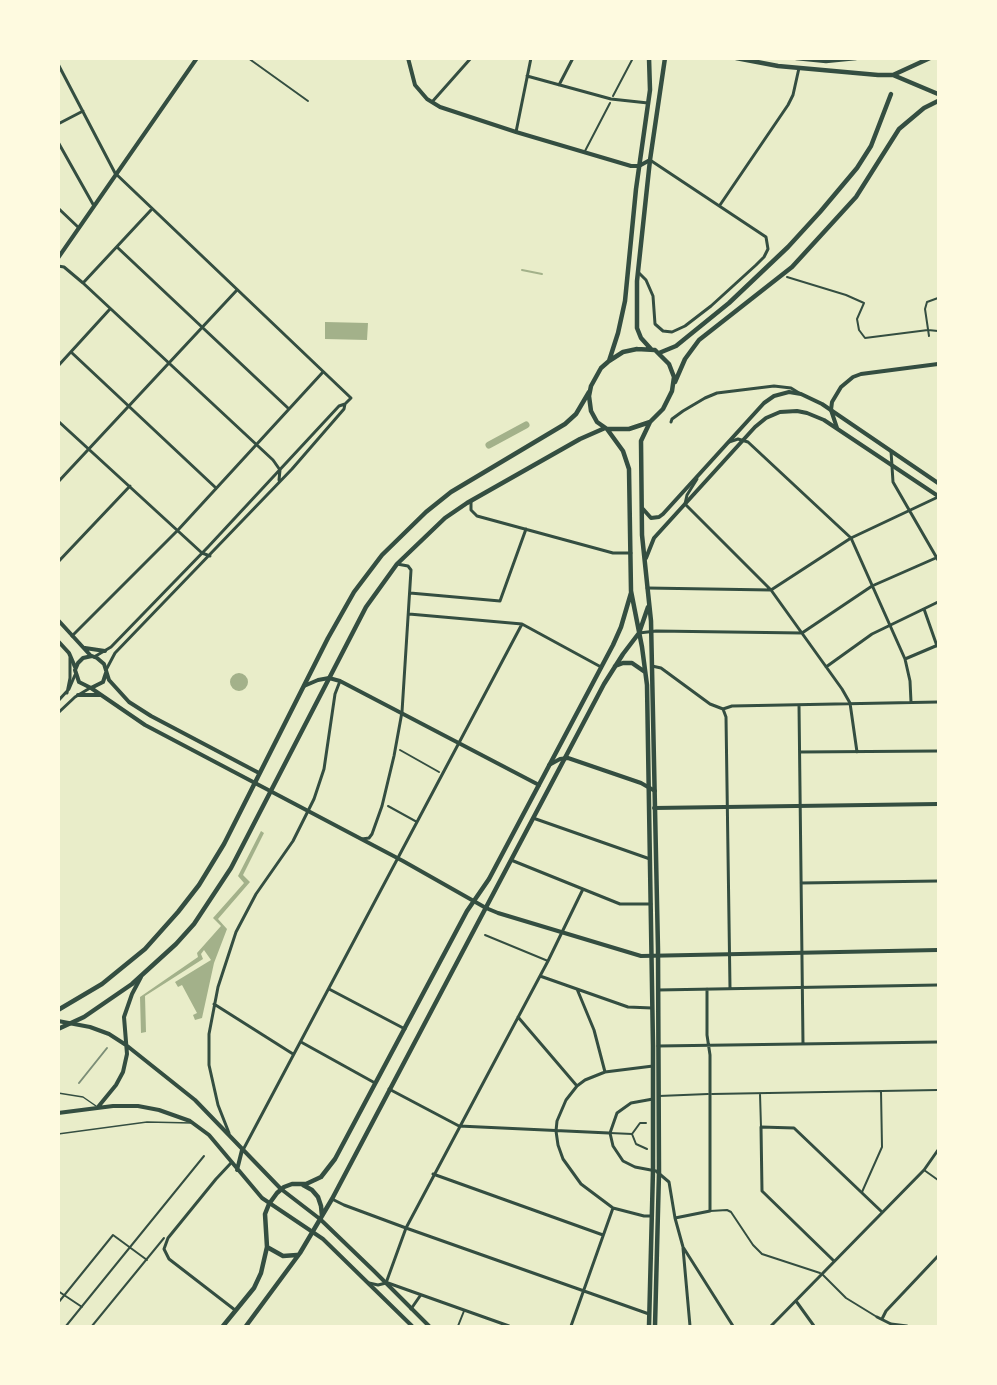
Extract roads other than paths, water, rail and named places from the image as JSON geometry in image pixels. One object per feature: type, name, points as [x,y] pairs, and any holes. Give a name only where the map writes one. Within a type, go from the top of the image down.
[{"type":"main road","points":[[58,258],[197,58]]},
{"type":"main road","points":[[408,58],[415,85],[432,102],[446,110],[631,166],[639,166],[650,160]]},
{"type":"main road","points":[[609,361],[626,301],[639,166],[651,75],[650,58]]},
{"type":"main road","points":[[664,58],[638,271],[637,328],[641,338],[651,349],[659,353],[672,369],[675,382]]},
{"type":"main road","points":[[736,58],[800,67],[893,75],[939,94]]},
{"type":"main road","points":[[796,58],[826,61],[856,58]]},
{"type":"main road","points":[[893,75],[930,58]]},
{"type":"main road","points":[[659,353],[676,346],[729,303],[789,246],[820,212],[864,159],[877,136],[891,94]]},
{"type":"main road","points":[[655,1326],[659,1096],[655,991],[655,791],[651,631],[644,565],[641,441],[650,422],[668,402],[685,359],[699,339],[792,267],[856,197],[899,129],[924,108],[939,101]]},
{"type":"main road","points":[[58,1010],[124,968],[145,949],[199,885],[224,844],[354,592],[382,555],[426,512],[460,486],[560,428],[576,414],[594,379],[609,361],[626,351],[651,349]]},
{"type":"main road","points":[[837,428],[831,410],[837,392],[853,376],[939,364]]},
{"type":"main road","points":[[589,392],[591,411],[597,422],[606,428],[623,451],[629,469],[631,591],[646,674],[651,904],[656,955]]},
{"type":"main road","points":[[642,503],[649,517],[659,518],[764,403],[779,394],[789,392],[801,394],[831,410],[939,483]]},
{"type":"main road","points":[[644,565],[654,538],[744,440],[766,418],[788,411],[807,412],[837,428],[939,496]]},
{"type":"main road","points":[[58,1029],[117,995],[141,977],[177,944],[206,908],[231,868],[366,607],[397,564],[446,518],[471,500],[586,435],[606,428],[628,429],[650,422]]},
{"type":"main road","points":[[223,1326],[237,1311],[258,1281],[264,1266],[267,1247],[265,1217],[269,1204],[281,1189],[321,1177],[331,1166],[467,911],[485,886],[601,667],[620,630],[631,591]]},
{"type":"main road","points":[[246,1326],[300,1253],[332,1199],[565,758],[615,666],[639,633],[648,604]]},
{"type":"main road","points":[[58,621],[82,647],[102,661],[116,690],[135,707],[260,773]]},
{"type":"main road","points":[[58,641],[70,656],[75,675],[81,684],[103,695],[145,725],[495,912],[632,954],[939,950]]},
{"type":"main road","points":[[82,647],[105,651]]},
{"type":"main road","points":[[75,668],[82,658],[93,656]]},
{"type":"main road","points":[[615,666],[632,663],[646,674]]},
{"type":"main road","points":[[646,674],[652,666]]},
{"type":"main road","points":[[91,688],[103,682],[106,672]]},
{"type":"main road","points":[[304,686],[329,678],[340,681],[539,784]]},
{"type":"main road","points":[[78,694],[103,695]]},
{"type":"main road","points":[[549,766],[565,758],[648,786],[655,791]]},
{"type":"main road","points":[[649,813],[655,807],[939,804]]},
{"type":"main road","points":[[98,1107],[119,1079],[126,1059],[124,1033],[126,1010],[141,977]]},
{"type":"main road","points":[[649,1326],[653,1066],[656,1046],[652,1008],[655,991]]},
{"type":"main road","points":[[58,1021],[109,1034],[195,1100],[281,1189],[321,1218],[429,1326]]},
{"type":"main road","points":[[58,1113],[122,1105],[144,1107],[176,1115],[195,1124],[209,1135],[237,1170],[269,1204],[313,1231],[412,1326]]},
{"type":"main road","points":[[237,1170],[242,1150]]},
{"type":"main road","points":[[302,1184],[318,1197],[321,1218]]},
{"type":"main road","points":[[267,1247],[286,1257],[300,1253]]},
{"type":"street","points":[[248,58],[308,101]]},
{"type":"street","points":[[432,102],[471,58]]},
{"type":"street","points":[[516,132],[531,58]]},
{"type":"street","points":[[559,85],[573,58]]},
{"type":"street","points":[[613,96],[633,58]]},
{"type":"street","points":[[58,64],[116,173],[351,398],[339,406],[202,553],[105,651],[93,656]]},
{"type":"street","points":[[720,205],[788,105],[800,67]]},
{"type":"street","points":[[527,76],[611,99],[648,104]]},
{"type":"street","points":[[585,152],[610,103]]},
{"type":"street","points":[[58,124],[83,111]]},
{"type":"street","points":[[58,142],[94,206]]},
{"type":"street","points":[[638,271],[652,294],[655,324],[663,331],[677,331],[702,313],[756,265],[768,249],[766,237],[650,160]]},
{"type":"street","points":[[58,208],[79,228]]},
{"type":"street","points":[[83,283],[151,209]]},
{"type":"street","points":[[117,247],[289,408]]},
{"type":"street","points":[[58,266],[64,267],[83,283],[280,470]]},
{"type":"street","points":[[787,277],[846,295],[864,303],[857,319],[859,330],[866,338],[928,330],[939,331]]},
{"type":"street","points":[[58,482],[237,290]]},
{"type":"street","points":[[929,336],[925,316],[927,302],[939,298]]},
{"type":"street","points":[[58,366],[110,309]]},
{"type":"street","points":[[70,352],[216,488]]},
{"type":"street","points":[[72,636],[178,531],[323,372]]},
{"type":"street","points":[[671,422],[683,411],[709,395],[776,386],[791,388],[801,394]]},
{"type":"street","points":[[776,386],[779,394]]},
{"type":"street","points":[[106,672],[115,653],[292,470],[344,410],[345,404]]},
{"type":"street","points":[[58,422],[202,553],[210,556]]},
{"type":"street","points":[[729,442],[744,440],[851,538],[905,659],[910,681],[911,702]]},
{"type":"street","points":[[639,633],[651,631],[801,633],[872,586],[938,558],[892,483],[891,451]]},
{"type":"street","points":[[278,482],[280,470]]},
{"type":"street","points":[[699,475],[687,495],[685,504],[771,590],[826,667],[850,703],[857,752]]},
{"type":"street","points":[[58,562],[130,486]]},
{"type":"street","points":[[646,588],[771,590],[851,538],[939,496]]},
{"type":"street","points":[[471,500],[471,508],[477,516],[613,553],[631,553]]},
{"type":"street","points":[[411,593],[500,601],[526,529]]},
{"type":"street","points":[[362,839],[369,838],[372,834],[384,797],[402,712],[411,568],[397,564]]},
{"type":"street","points":[[826,667],[872,634],[939,603]]},
{"type":"street","points":[[905,659],[938,646],[924,609]]},
{"type":"street","points":[[409,614],[522,624],[601,667]]},
{"type":"street","points":[[242,1150],[522,624]]},
{"type":"street","points":[[67,693],[70,656]]},
{"type":"street","points":[[652,666],[662,669],[710,704],[723,709],[732,706],[939,702]]},
{"type":"street","points":[[58,702],[67,693],[75,675]]},
{"type":"street","points":[[230,1135],[218,1104],[209,1065],[209,1041],[214,1005],[222,972],[236,932],[256,894],[293,841],[309,811],[324,769],[334,702],[340,681]]},
{"type":"street","points":[[58,713],[78,694],[91,688]]},
{"type":"street","points":[[799,705],[803,1044]]},
{"type":"street","points":[[723,709],[726,717],[730,988]]},
{"type":"street","points":[[400,750],[439,772]]},
{"type":"street","points":[[800,752],[939,751]]},
{"type":"street","points":[[388,806],[417,822]]},
{"type":"street","points":[[533,818],[650,859]]},
{"type":"street","points":[[511,860],[620,904],[651,904]]},
{"type":"street","points":[[801,883],[939,881]]},
{"type":"street","points":[[386,1283],[406,1228],[433,1174],[548,961],[583,889]]},
{"type":"street","points":[[485,935],[548,961]]},
{"type":"street","points":[[539,976],[628,1007],[652,1008]]},
{"type":"street","points":[[655,991],[939,985]]},
{"type":"street","points":[[329,989],[405,1029]]},
{"type":"street","points":[[577,989],[594,1030],[605,1072]]},
{"type":"street","points":[[707,989],[710,1066],[710,1211]]},
{"type":"street","points":[[214,1005],[293,1054]]},
{"type":"street","points":[[517,1016],[577,1086]]},
{"type":"street","points":[[301,1042],[375,1083]]},
{"type":"street","points":[[656,1046],[939,1042]]},
{"type":"street","points":[[651,1216],[613,1208],[588,1190],[571,1173],[560,1152],[556,1131],[561,1109],[577,1086],[585,1080],[605,1072],[653,1066]]},
{"type":"street","points":[[389,1089],[459,1126],[632,1134]]},
{"type":"street","points":[[690,1326],[683,1246],[675,1218],[669,1182],[653,1170],[635,1167],[623,1161],[613,1146],[610,1133],[621,1109],[638,1101],[659,1096],[939,1090]]},
{"type":"street","points":[[862,1192],[882,1147],[881,1091]]},
{"type":"street","points":[[760,1093],[762,1191],[834,1261]]},
{"type":"street","points":[[632,1134],[640,1123],[646,1123]]},
{"type":"street","points":[[761,1127],[794,1128],[882,1212]]},
{"type":"street","points":[[632,1134],[636,1143],[647,1149]]},
{"type":"street","points":[[771,1326],[924,1170],[939,1150]]},
{"type":"street","points":[[66,1326],[204,1156]]},
{"type":"street","points":[[934,1157],[939,1159]]},
{"type":"street","points":[[231,1163],[168,1238],[164,1249],[168,1258],[237,1311]]},
{"type":"street","points":[[924,1170],[939,1180]]},
{"type":"street","points":[[433,1174],[603,1235]]},
{"type":"street","points":[[332,1199],[406,1228],[649,1314]]},
{"type":"street","points":[[571,1326],[613,1208]]},
{"type":"street","points":[[675,1218],[727,1210],[731,1212],[753,1245],[762,1254],[822,1274],[846,1298],[877,1317],[907,1326]]},
{"type":"street","points":[[58,1303],[113,1235],[147,1260]]},
{"type":"street","points":[[92,1326],[164,1238]]},
{"type":"street","points":[[683,1246],[732,1326]]},
{"type":"street","points":[[882,1319],[886,1311],[939,1256]]},
{"type":"street","points":[[369,1283],[378,1285],[386,1283],[509,1326]]},
{"type":"street","points":[[58,1290],[82,1307]]},
{"type":"street","points":[[411,1309],[421,1296]]},
{"type":"street","points":[[796,1301],[814,1326]]},
{"type":"street","points":[[458,1326],[464,1311]]},
{"type":"lane","points":[[59,1093],[83,1097],[98,1107]]},
{"type":"lane","points":[[58,1134],[147,1122],[172,1121],[195,1124]]},
{"type":"lane","points":[[651,1216],[658,1211]]},
{"type":"waterway","points":[[522,270],[542,274]]},
{"type":"waterway","points":[[489,445],[526,425]]},
{"type":"railway","points":[[79,1083],[107,1048]]}]
